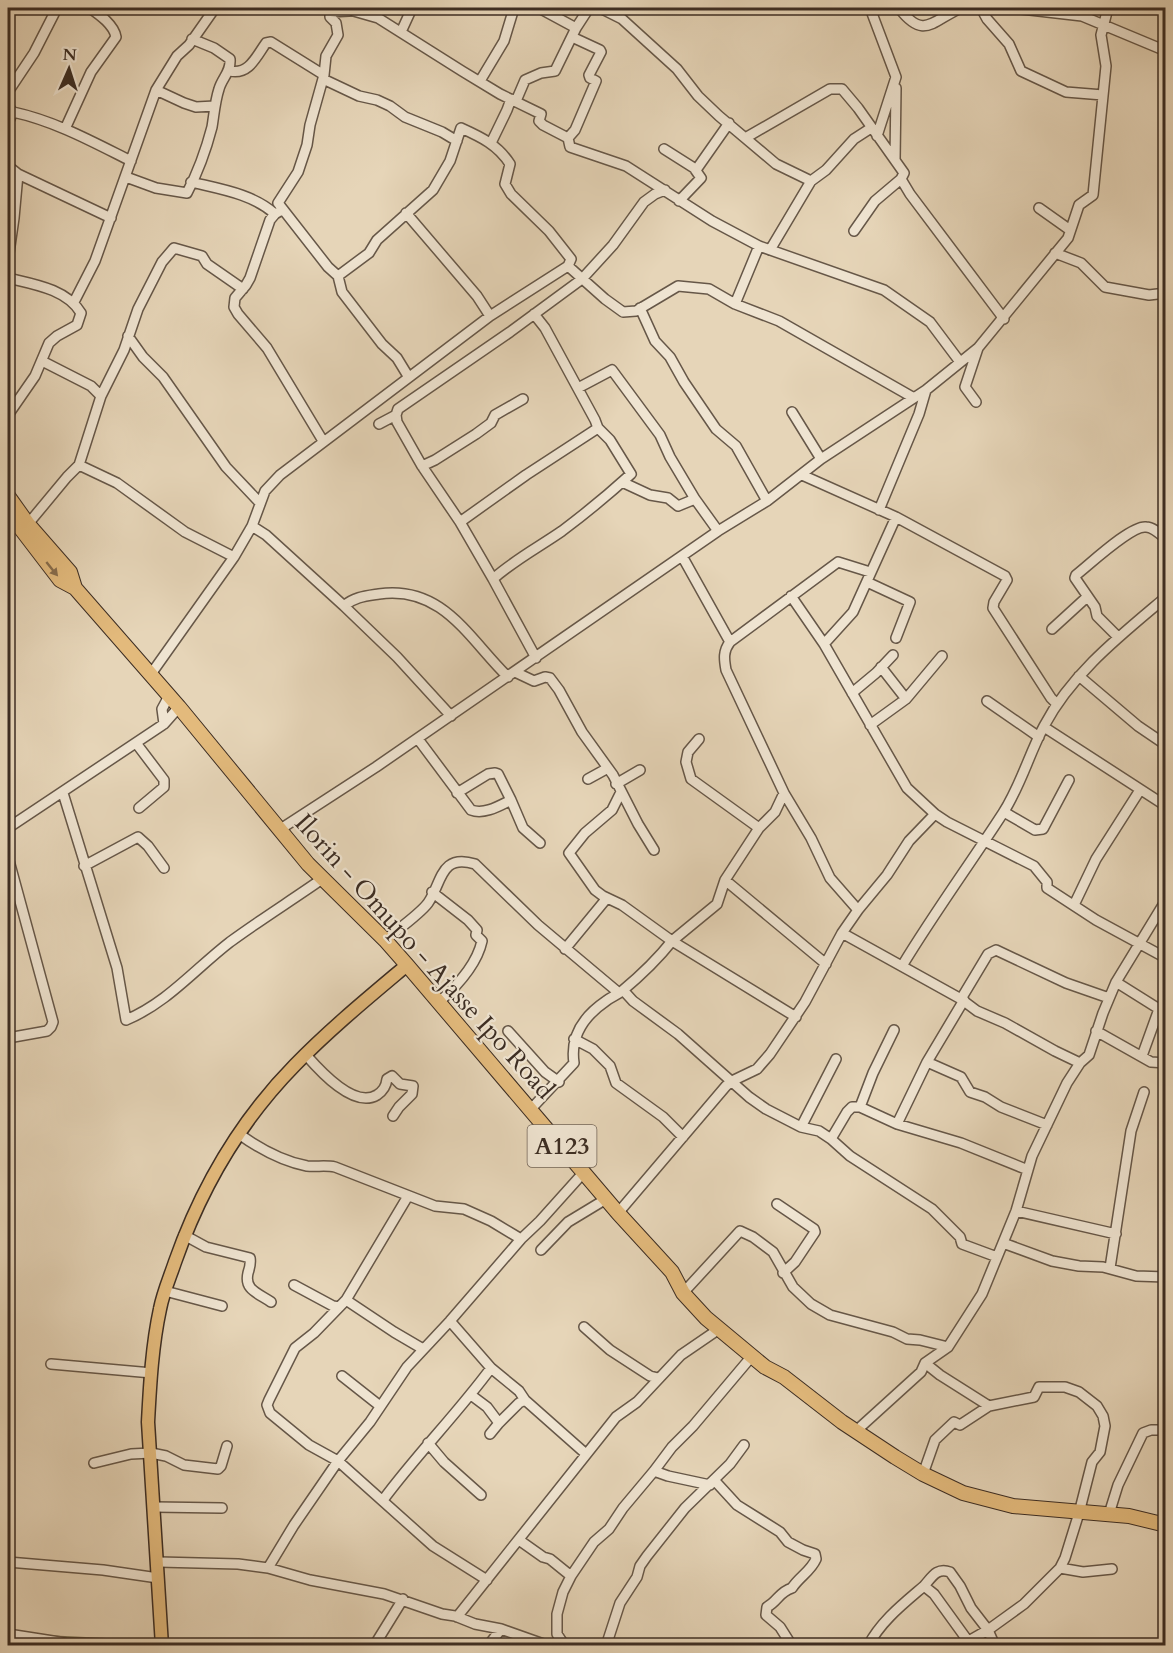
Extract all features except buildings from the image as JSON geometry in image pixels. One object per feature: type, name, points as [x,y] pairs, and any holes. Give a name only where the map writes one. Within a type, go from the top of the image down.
[{"type":"highway","name":"Ilorin - Omupo - Ajasse Ipo Road","points":[[8,496],[28,524],[70,572],[75,588]]},
{"type":"highway","name":"Ilorin - Omupo - Ajasse Ipo Road","points":[[8,512],[60,580],[75,588],[151,674],[322,879],[385,940],[407,965],[618,1213],[672,1272],[683,1293],[706,1318],[765,1367],[784,1377],[856,1431],[923,1474],[963,1493],[995,1503],[1031,1509],[1130,1516],[1166,1525]]},
{"type":"main road","points":[[161,1645],[159,1562],[148,1422],[154,1342],[165,1291],[184,1235],[218,1165],[257,1108],[306,1055],[407,965]]},
{"type":"street","points":[[8,98],[11,80],[34,53],[57,8]]},
{"type":"street","points":[[65,129],[90,72],[116,38],[115,31],[110,25],[90,8]]},
{"type":"street","points":[[75,302],[95,261],[156,90],[177,56],[215,8]]},
{"type":"street","points":[[320,8],[330,12],[349,8],[378,18],[480,81],[541,114],[539,121],[568,138],[570,147],[626,166],[712,221],[759,246],[884,290],[930,322],[960,362]]},
{"type":"street","points":[[401,32],[412,8]]},
{"type":"street","points":[[480,81],[504,41],[514,8]]},
{"type":"street","points":[[539,8],[601,52],[590,75],[590,78],[596,81],[575,130],[568,138]]},
{"type":"street","points":[[491,143],[525,80],[540,73],[555,71],[574,32],[589,8]]},
{"type":"street","points":[[600,8],[622,19],[677,69],[698,96],[776,164],[811,181]]},
{"type":"street","points":[[870,8],[896,77],[895,160]]},
{"type":"street","points":[[899,8],[908,19],[921,25],[936,23],[961,8]]},
{"type":"street","points":[[981,8],[987,19],[1009,44],[1021,71],[1066,92],[1103,95]]},
{"type":"street","points":[[994,8],[1003,8]]},
{"type":"street","points":[[1011,8],[1048,9],[1082,16],[1166,51]]},
{"type":"street","points":[[279,830],[418,739],[718,531],[767,501],[822,459],[926,390],[978,348],[1068,238],[1079,205],[1093,195],[1106,66],[1101,35],[1108,8]]},
{"type":"street","points":[[323,441],[267,348],[234,306],[235,298],[250,278],[270,220],[298,172],[307,145],[326,56],[337,37],[338,30],[336,23],[330,17],[330,12]]},
{"type":"street","points":[[126,177],[156,188],[187,193],[200,167],[219,89],[230,70],[230,59],[192,39]]},
{"type":"street","points":[[230,70],[238,72],[246,70],[266,43],[271,42],[323,77],[359,96],[390,106],[405,117],[442,132],[457,141]]},
{"type":"street","points":[[878,136],[896,77]]},
{"type":"street","points":[[747,137],[833,87],[842,89],[904,173],[901,179],[876,201],[854,231]]},
{"type":"street","points":[[156,90],[196,107],[215,106]]},
{"type":"street","points":[[8,123],[10,109],[65,129],[131,161]]},
{"type":"street","points":[[696,170],[729,123]]},
{"type":"street","points":[[151,674],[234,557],[252,526],[265,491],[280,475],[490,316],[568,266],[571,259],[549,231],[511,194],[505,184],[510,164],[505,156],[491,143],[461,128],[442,177],[433,190],[377,240],[369,253],[338,276]]},
{"type":"street","points":[[770,250],[811,181],[826,170],[854,140],[871,128]]},
{"type":"street","points":[[664,149],[696,170],[700,178],[680,201]]},
{"type":"street","points":[[8,166],[18,174],[111,218]]},
{"type":"street","points":[[8,260],[18,174]]},
{"type":"street","points":[[901,179],[1004,319]]},
{"type":"street","points":[[191,182],[252,199],[267,207],[278,209],[307,238],[328,267],[338,276],[342,292],[382,344],[397,358],[408,376]]},
{"type":"street","points":[[536,658],[460,522],[422,466],[397,422],[396,415],[398,409],[582,279],[612,245],[644,202],[665,190]]},
{"type":"street","points":[[1039,208],[1070,230]]},
{"type":"street","points":[[406,213],[477,296],[490,316]]},
{"type":"street","points":[[735,304],[759,246]]},
{"type":"street","points":[[28,524],[67,477],[80,465],[101,396],[124,350],[138,309],[162,262],[174,248],[202,256],[207,264],[243,289]]},
{"type":"street","points":[[1055,253],[1081,263],[1105,287],[1149,295],[1166,294]]},
{"type":"street","points":[[568,266],[614,307],[623,312],[630,313],[682,285],[709,289],[735,304],[779,321],[914,398]]},
{"type":"street","points":[[8,278],[50,289],[75,302],[81,313],[77,325],[57,336],[49,344],[36,376],[8,415]]},
{"type":"street","points":[[640,308],[655,341],[670,357],[716,429],[736,446],[767,501]]},
{"type":"street","points":[[493,579],[508,565],[587,513],[631,474],[610,440],[598,428],[545,328],[534,314]]},
{"type":"street","points":[[128,336],[143,357],[162,377],[226,467],[260,503]]},
{"type":"street","points":[[976,402],[965,387],[978,348]]},
{"type":"street","points":[[42,361],[91,386],[101,396]]},
{"type":"street","points":[[578,388],[612,370],[660,435],[669,457],[718,531]]},
{"type":"street","points":[[879,510],[919,414],[926,390]]},
{"type":"street","points":[[422,466],[476,434],[491,423],[495,415],[523,399]]},
{"type":"street","points":[[792,412],[822,459]]},
{"type":"street","points":[[379,424],[396,415]]},
{"type":"street","points":[[460,522],[598,428]]},
{"type":"street","points":[[80,465],[117,483],[185,532],[234,557]]},
{"type":"street","points":[[802,476],[896,517],[1005,576],[1007,580],[993,608],[1057,704]]},
{"type":"street","points":[[622,482],[650,495],[668,498],[678,506],[695,499]]},
{"type":"street","points":[[824,644],[853,612],[896,517]]},
{"type":"street","points":[[252,526],[266,535],[344,606],[397,657],[451,716]]},
{"type":"street","points":[[1118,637],[1097,616],[1095,607],[1075,579],[1076,575],[1092,563],[1097,555],[1140,527],[1149,527],[1166,539]]},
{"type":"street","points":[[682,556],[730,642]]},
{"type":"street","points":[[858,910],[830,878],[811,838],[784,793],[726,670],[723,658],[725,648],[730,642],[838,562],[910,602],[896,638]]},
{"type":"street","points":[[344,606],[351,600],[381,594],[393,593],[422,598],[452,616],[489,658],[512,674],[534,681],[545,677],[550,678],[582,732],[608,768],[654,849]]},
{"type":"street","points":[[791,596],[824,644],[907,788],[935,814],[983,842],[1034,866],[1047,882],[1047,888],[1166,958]]},
{"type":"street","points":[[1052,629],[1087,597]]},
{"type":"street","points":[[902,966],[931,918],[1004,812],[1022,780],[1039,736],[1057,704],[1079,676],[1118,637],[1166,597]]},
{"type":"street","points":[[852,693],[893,655]]},
{"type":"street","points":[[870,725],[906,699],[942,656]]},
{"type":"street","points":[[881,667],[906,699]]},
{"type":"street","points":[[1079,676],[1138,726],[1166,745]]},
{"type":"street","points":[[164,724],[162,709],[169,696]]},
{"type":"street","points":[[987,701],[1039,736]]},
{"type":"street","points":[[8,828],[164,724],[179,707]]},
{"type":"street","points":[[1044,727],[1166,806]]},
{"type":"street","points":[[699,738],[688,752],[686,762],[691,779],[759,828]]},
{"type":"street","points":[[418,739],[467,807],[476,812],[486,811],[511,800]]},
{"type":"street","points":[[136,743],[164,780],[164,787],[139,808]]},
{"type":"street","points":[[588,779],[608,768]]},
{"type":"street","points":[[640,770],[618,788],[612,810],[585,833],[569,852],[595,890],[606,898],[622,905],[672,941],[796,1017]]},
{"type":"street","points":[[457,793],[495,772],[523,828],[540,843]]},
{"type":"street","points":[[1004,812],[1035,830],[1043,829],[1069,780]]},
{"type":"street","points":[[1074,905],[1096,859],[1140,790]]},
{"type":"street","points":[[63,793],[117,968],[126,1020],[150,1008],[173,992],[229,943],[322,879]]},
{"type":"street","points":[[531,1109],[574,1064],[574,1039],[587,1017],[621,991],[661,955],[672,941],[717,904],[725,880],[759,828],[775,812],[784,793]]},
{"type":"street","points":[[612,810],[622,813]]},
{"type":"street","points":[[618,1213],[732,1081],[757,1069],[772,1051],[796,1017],[842,933],[887,875],[909,841],[935,814]]},
{"type":"street","points":[[84,866],[138,837],[148,846],[164,868]]},
{"type":"street","points":[[8,857],[53,1022],[47,1031],[8,1038]]},
{"type":"street","points":[[385,940],[427,903],[444,869],[456,862],[467,861],[475,864],[565,949],[678,1034],[766,1109],[801,1127],[819,1131],[850,1156],[932,1209],[960,1237],[962,1244],[997,1257]]},
{"type":"street","points":[[725,880],[826,964]]},
{"type":"street","points":[[432,892],[468,920],[477,930],[476,935],[483,940],[469,969],[439,1002]]},
{"type":"street","points":[[565,949],[606,898]]},
{"type":"street","points":[[856,1431],[921,1372],[925,1363],[948,1347],[982,1294],[1016,1211],[1032,1156],[1067,1083],[1080,1063],[1089,1055],[1116,981],[1166,900]]},
{"type":"street","points":[[842,933],[963,999],[977,1011],[1005,1023],[1080,1063]]},
{"type":"street","points":[[897,1124],[927,1062],[988,954],[996,950],[1056,979],[1109,998]]},
{"type":"street","points":[[1116,981],[1162,1009],[1142,1056]]},
{"type":"street","points":[[860,1107],[873,1073],[894,1030]]},
{"type":"street","points":[[508,1031],[545,1072],[559,1082]]},
{"type":"street","points":[[1096,1031],[1151,1062],[1166,1063]]},
{"type":"street","points":[[574,1039],[593,1049],[610,1066],[616,1083],[663,1117],[683,1137]]},
{"type":"street","points":[[306,1055],[342,1089],[357,1097],[366,1099],[376,1095],[386,1087],[387,1079],[392,1076],[400,1084],[413,1086],[412,1094],[393,1116]]},
{"type":"street","points":[[801,1127],[836,1059]]},
{"type":"street","points":[[927,1062],[961,1077],[970,1092],[1047,1125]]},
{"type":"street","points":[[1110,1268],[1131,1131],[1144,1092]]},
{"type":"street","points":[[831,1139],[847,1112],[852,1107],[860,1107],[897,1124],[961,1143],[1028,1170]]},
{"type":"street","points":[[239,1134],[278,1158],[309,1166],[335,1167],[435,1206],[464,1209],[491,1221],[521,1239]]},
{"type":"street","points":[[268,1568],[338,1461],[407,1367],[584,1172]]},
{"type":"street","points":[[408,1196],[343,1303],[314,1333],[295,1348],[267,1404],[270,1413],[309,1445],[338,1461],[433,1546],[487,1580]]},
{"type":"street","points":[[542,1250],[568,1222],[606,1199]]},
{"type":"street","points":[[777,1204],[814,1229],[795,1262],[783,1272]]},
{"type":"street","points":[[1016,1211],[1116,1234]]},
{"type":"street","points":[[683,1293],[740,1231],[753,1237],[773,1252],[783,1272],[804,1298],[830,1315],[893,1332],[908,1340],[920,1340],[948,1347]]},
{"type":"street","points":[[184,1235],[206,1248],[250,1258],[251,1263],[246,1281],[248,1286],[271,1302]]},
{"type":"street","points":[[1003,1243],[1052,1261],[1110,1268],[1136,1276],[1166,1277]]},
{"type":"street","points":[[294,1285],[333,1306],[343,1303],[423,1349]]},
{"type":"street","points":[[165,1291],[222,1306]]},
{"type":"street","points":[[450,1321],[491,1368],[586,1454]]},
{"type":"street","points":[[584,1327],[610,1350],[650,1376],[658,1378]]},
{"type":"street","points":[[458,1617],[616,1418],[637,1402],[658,1378],[693,1346],[706,1340],[720,1329]]},
{"type":"street","points":[[565,1646],[557,1635],[557,1614],[563,1592],[571,1576],[594,1542],[609,1529],[672,1447],[693,1426],[752,1356]]},
{"type":"street","points":[[925,1363],[989,1406]]},
{"type":"street","points":[[51,1364],[152,1373]]},
{"type":"street","points":[[383,1500],[491,1368]]},
{"type":"street","points":[[342,1376],[380,1406]]},
{"type":"street","points":[[923,1474],[935,1440],[954,1422],[960,1425],[989,1406],[1034,1397],[1039,1387],[1065,1387],[1079,1392],[1097,1406],[1104,1416],[1105,1426],[1100,1452],[1092,1462],[1065,1558],[1060,1568],[1024,1604],[964,1643],[934,1594],[924,1586]]},
{"type":"street","points":[[471,1395],[487,1407],[499,1423]]},
{"type":"street","points":[[490,1434],[519,1403],[525,1400]]},
{"type":"street","points":[[1109,1514],[1118,1485],[1143,1433],[1151,1430],[1166,1430]]},
{"type":"street","points":[[428,1443],[444,1462],[481,1495]]},
{"type":"street","points":[[606,1646],[620,1603],[637,1576],[640,1566],[685,1508],[730,1464],[744,1445]]},
{"type":"street","points":[[94,1463],[131,1454],[151,1453],[166,1456],[184,1465],[213,1469],[221,1467],[227,1446]]},
{"type":"street","points":[[654,1471],[668,1476],[712,1483],[737,1505],[780,1532],[788,1542],[803,1551],[814,1554],[816,1559],[812,1567],[797,1580],[792,1588],[783,1591],[767,1607],[766,1615],[780,1627],[792,1646]]},
{"type":"street","points":[[154,1507],[222,1508]]},
{"type":"street","points":[[519,1540],[543,1557],[550,1559],[571,1576]]},
{"type":"street","points":[[8,1562],[104,1570],[158,1578]]},
{"type":"street","points":[[159,1562],[228,1563],[268,1568],[310,1580],[403,1599],[442,1614],[501,1629],[549,1646]]},
{"type":"street","points":[[1060,1568],[1083,1572],[1112,1569]]},
{"type":"street","points":[[868,1646],[875,1632],[894,1611],[924,1586],[936,1572],[944,1570],[950,1572],[960,1586],[971,1608],[988,1629],[995,1646]]},
{"type":"street","points":[[374,1646],[403,1599]]},
{"type":"street","points":[[489,1646],[501,1629]]},
{"type":"street","points":[[8,1634],[66,1643],[127,1646]]},
{"type":"green space","points":[[8,1634],[152,1641],[152,1645],[8,1645]]}]
